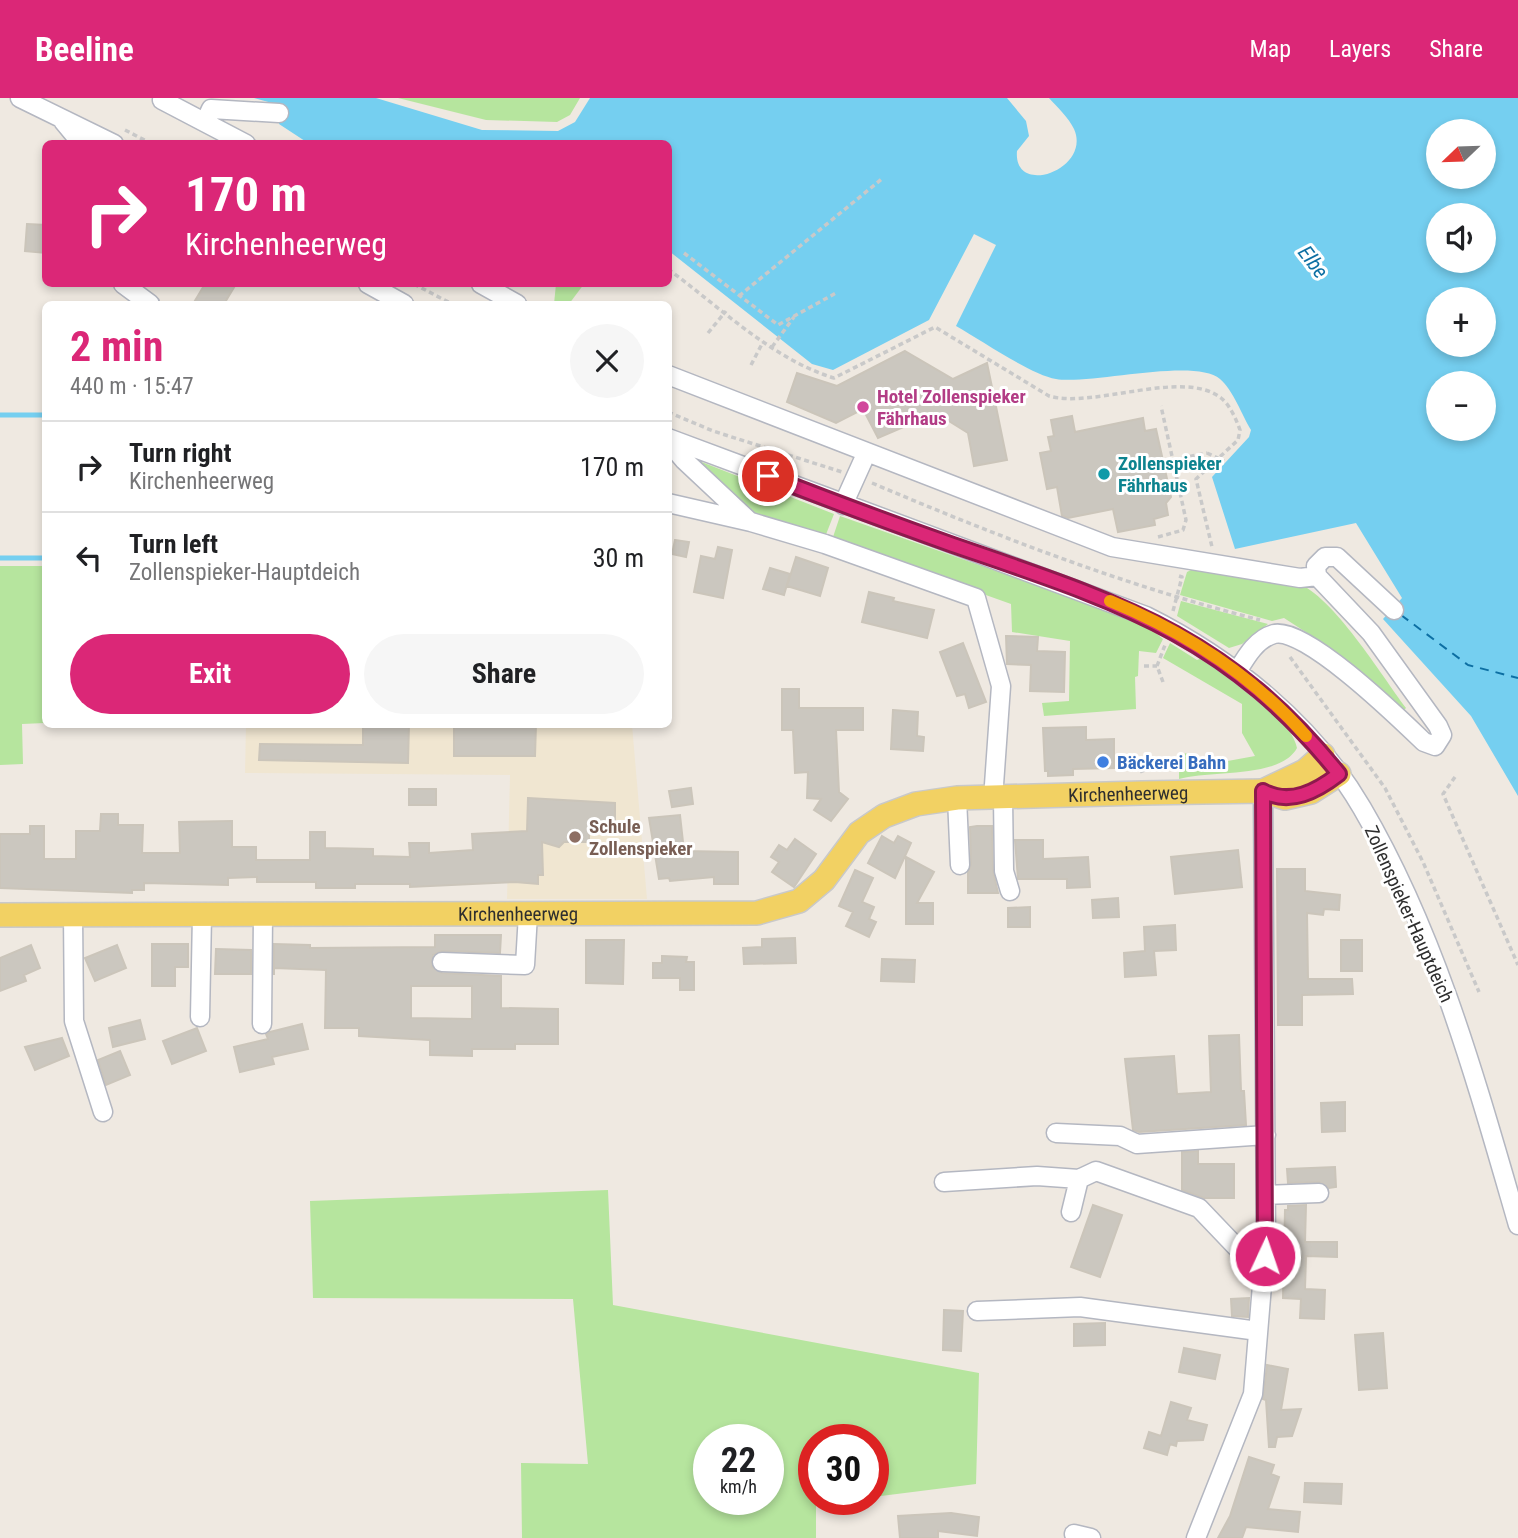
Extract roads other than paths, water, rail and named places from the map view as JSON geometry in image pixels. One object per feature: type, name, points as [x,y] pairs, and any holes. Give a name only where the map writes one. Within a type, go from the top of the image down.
[{"type":"main road","name":"Kirchenheerweg","points":[[0,915],[740,915],[771,911],[792,904],[811,892],[868,826],[909,806],[957,798],[1263,791],[1305,771],[1323,754]]},
{"type":"main road","name":"Kirchenheerweg","points":[[1263,791],[1273,796],[1297,796],[1321,787],[1339,774]]},
{"type":"street","points":[[20,98],[106,140]]},
{"type":"street","points":[[162,100],[239,140]]},
{"type":"street","points":[[205,122],[211,109],[279,113]]},
{"type":"street","points":[[58,116],[79,140]]},
{"type":"street","points":[[127,287],[146,301]]},
{"type":"street","points":[[373,287],[399,301]]},
{"type":"street","points":[[486,287],[512,301]]},
{"type":"street","points":[[672,378],[1065,531],[1137,552],[1300,578],[1317,576]]},
{"type":"street","name":"Zollenspieker-Hauptdeich","points":[[672,441],[1146,616],[1194,642],[1237,672],[1290,717],[1323,754],[1362,807],[1393,867],[1449,1003],[1518,1225]]},
{"type":"street","points":[[672,444],[684,460],[751,522]]},
{"type":"street","points":[[843,505],[866,454]]},
{"type":"street","points":[[672,504],[751,522],[976,597],[1001,686],[998,798],[1004,871],[1010,891]]},
{"type":"street","points":[[1237,672],[1263,639],[1277,633],[1299,638],[1366,689],[1430,746],[1440,742],[1442,735],[1438,726],[1396,665],[1350,608],[1317,576],[1316,566],[1320,560],[1337,557],[1394,610]]},
{"type":"street","points":[[1196,1538],[1253,1394],[1263,1275],[1266,1195],[1263,791]]},
{"type":"street","points":[[957,798],[960,865]]},
{"type":"street","points":[[442,962],[525,965],[528,914]]},
{"type":"street","points":[[73,915],[74,1021],[103,1112]]},
{"type":"street","points":[[200,1017],[202,915]]},
{"type":"street","points":[[262,1024],[263,915]]},
{"type":"street","points":[[1056,1132],[1120,1136],[1137,1144],[1266,1135]]},
{"type":"street","points":[[944,1182],[1037,1176],[1079,1179],[1096,1171],[1199,1208],[1263,1275]]},
{"type":"street","points":[[1071,1212],[1079,1179]]},
{"type":"street","points":[[1266,1195],[1319,1193]]},
{"type":"street","points":[[977,1311],[1080,1307],[1258,1331]]},
{"type":"water","name":"Elbe","points":[[254,98],[376,98],[482,130],[558,131],[575,122],[590,98],[1007,98],[1026,121],[1029,136],[1017,151],[1019,165],[1027,173],[1038,175],[1051,173],[1063,166],[1072,156],[1077,143],[1072,125],[1049,98],[1518,98],[1518,796],[1471,716],[1383,619],[1402,598],[1356,523],[1235,549],[1212,477],[1249,437],[1251,430],[1233,396],[1220,379],[1207,373],[1166,371],[1072,380],[1056,379],[1020,364],[956,326],[996,245],[974,234],[929,320],[833,370],[812,364],[672,253],[672,140],[303,140],[279,124],[279,105]]},
{"type":"waterway","points":[[0,415],[42,415]]},
{"type":"waterway","points":[[0,558],[42,558]]},
{"type":"place","name":"Hotel Zollenspieker Fährhaus","points":[[863,407]]},
{"type":"place","name":"Zollenspieker Fährhaus","points":[[1104,474]]},
{"type":"place","name":"Bäckerei Bahn","points":[[1103,762]]},
{"type":"place","name":"Schule Zollenspieker","points":[[575,837]]}]
